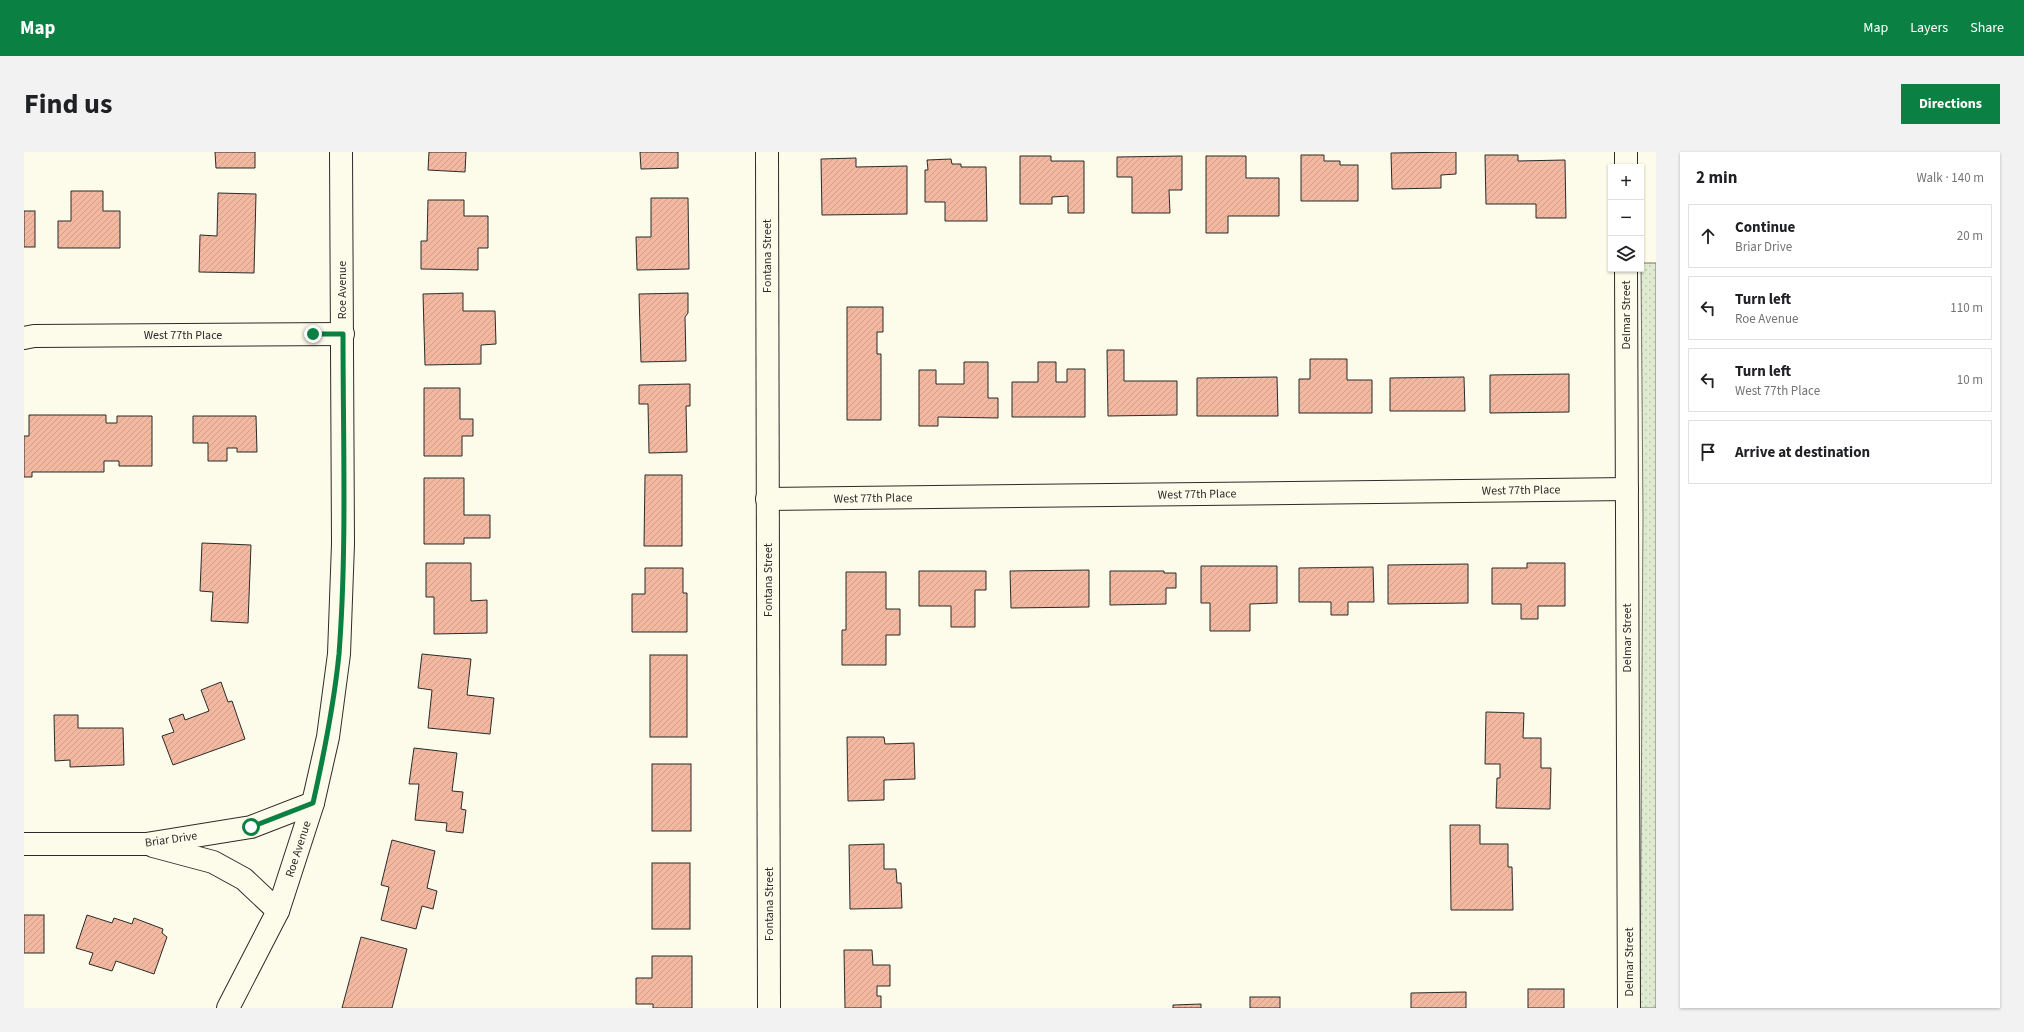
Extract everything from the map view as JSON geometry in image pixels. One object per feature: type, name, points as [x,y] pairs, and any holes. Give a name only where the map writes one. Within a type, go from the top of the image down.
[{"type":"street","name":"Roe Avenue","points":[[228,1008],[278,911],[313,803],[328,737],[339,654],[343,544],[341,152]]},
{"type":"street","name":"Fontana Street","points":[[767,152],[769,1008]]},
{"type":"street","points":[[1626,152],[1626,164]]},
{"type":"street","name":"Delmar Street","points":[[1626,272],[1629,1008]]},
{"type":"street","name":"West 77th Place","points":[[24,338],[34,336],[343,334]]},
{"type":"street","name":"West 77th Place","points":[[768,499],[1627,489]]},
{"type":"street","name":"Briar Drive","points":[[24,844],[146,844],[251,827],[313,803]]},
{"type":"street","points":[[146,844],[213,862],[244,879],[278,911]]},
{"type":"green space","points":[[1644,263],[1656,263],[1656,1008],[1640,1008],[1643,516],[1641,272],[1644,272]]},
{"type":"building","points":[[215,152],[255,152],[255,168],[216,168]]},
{"type":"building","points":[[429,152],[466,152],[465,172],[428,170]]},
{"type":"building","points":[[640,152],[678,152],[678,168],[641,169]]},
{"type":"building","points":[[1456,152],[1456,174],[1441,175],[1441,188],[1392,189],[1391,153]]},
{"type":"building","points":[[1301,155],[1324,155],[1324,161],[1340,161],[1340,165],[1358,165],[1358,201],[1301,201]]},
{"type":"building","points":[[1485,155],[1518,155],[1518,161],[1565,160],[1566,218],[1536,218],[1536,204],[1486,204]]},
{"type":"building","points":[[1020,156],[1051,156],[1051,161],[1084,161],[1084,213],[1068,213],[1068,196],[1052,197],[1052,204],[1020,204]]},
{"type":"building","points":[[1182,156],[1182,190],[1169,190],[1170,213],[1132,213],[1132,177],[1117,177],[1117,157]]},
{"type":"building","points":[[1206,156],[1246,156],[1246,178],[1279,178],[1279,216],[1228,216],[1228,233],[1206,233]]},
{"type":"building","points":[[856,158],[856,167],[907,166],[907,214],[822,215],[821,159]]},
{"type":"building","points":[[951,159],[952,164],[961,164],[961,167],[986,167],[987,221],[945,221],[945,202],[925,202],[925,170],[928,170],[927,160]]},
{"type":"building","points":[[71,191],[103,191],[103,211],[120,211],[120,248],[58,248],[58,221],[71,221]]},
{"type":"building","points":[[218,193],[256,194],[254,273],[199,272],[200,235],[217,236]]},
{"type":"building","points":[[651,198],[688,198],[689,269],[637,270],[636,237],[651,237]]},
{"type":"building","points":[[428,200],[464,200],[464,216],[488,216],[488,248],[478,248],[478,270],[421,269],[421,241],[427,241]]},
{"type":"building","points":[[24,211],[35,211],[35,247],[24,247]]},
{"type":"building","points":[[463,293],[463,311],[495,311],[496,344],[481,345],[481,364],[425,365],[423,294]]},
{"type":"building","points":[[688,293],[688,313],[685,317],[686,361],[641,362],[639,294]]},
{"type":"building","points":[[847,307],[883,307],[883,332],[877,332],[877,354],[881,354],[881,420],[847,420]]},
{"type":"building","points":[[1107,350],[1124,350],[1124,381],[1177,381],[1177,415],[1108,416]]},
{"type":"building","points":[[1310,359],[1347,359],[1347,380],[1372,380],[1372,413],[1299,413],[1299,379],[1310,379]]},
{"type":"building","points":[[964,362],[988,362],[988,398],[998,398],[998,418],[938,417],[938,426],[919,426],[919,370],[936,370],[936,384],[964,384]]},
{"type":"building","points":[[1038,362],[1056,362],[1056,382],[1067,382],[1067,369],[1085,369],[1085,417],[1012,417],[1012,382],[1038,382]]},
{"type":"building","points":[[1569,374],[1569,412],[1490,413],[1490,375]]},
{"type":"building","points":[[1277,377],[1278,416],[1197,416],[1197,378]]},
{"type":"building","points":[[1464,377],[1465,411],[1390,411],[1390,378]]},
{"type":"building","points":[[690,384],[690,406],[686,406],[687,452],[649,453],[648,404],[639,404],[639,385]]},
{"type":"building","points":[[424,388],[460,388],[460,419],[473,419],[473,436],[462,436],[462,456],[424,456]]},
{"type":"building","points":[[29,415],[106,415],[106,423],[117,423],[117,416],[152,416],[152,466],[119,466],[119,461],[104,461],[104,472],[32,472],[32,477],[24,477],[24,436],[29,436]]},
{"type":"building","points":[[193,416],[256,416],[257,452],[237,452],[237,448],[227,448],[227,461],[208,461],[208,443],[193,443]]},
{"type":"building","points":[[645,475],[682,475],[682,546],[644,546]]},
{"type":"building","points":[[424,478],[464,478],[464,515],[490,515],[490,538],[464,538],[464,544],[424,544]]},
{"type":"building","points":[[202,543],[251,545],[248,623],[211,621],[213,592],[200,591]]},
{"type":"building","points":[[426,563],[471,563],[471,601],[487,600],[487,633],[434,634],[434,597],[426,597]]},
{"type":"building","points":[[1527,563],[1565,563],[1565,606],[1538,606],[1538,619],[1521,619],[1521,604],[1492,604],[1492,568],[1527,568]]},
{"type":"building","points":[[1468,564],[1468,603],[1388,604],[1388,565]]},
{"type":"building","points":[[1201,566],[1277,566],[1277,603],[1250,604],[1250,631],[1210,631],[1210,603],[1201,603]]},
{"type":"building","points":[[1373,567],[1374,602],[1348,602],[1348,615],[1331,615],[1331,602],[1299,602],[1299,568]]},
{"type":"building","points":[[645,568],[683,568],[683,593],[687,593],[687,632],[632,632],[632,594],[645,594]]},
{"type":"building","points":[[1089,570],[1089,607],[1011,608],[1010,571]]},
{"type":"building","points":[[919,571],[986,571],[986,590],[975,590],[975,627],[951,627],[951,606],[919,606]]},
{"type":"building","points":[[1110,571],[1164,571],[1164,573],[1176,573],[1176,588],[1166,588],[1166,604],[1110,605]]},
{"type":"building","points":[[846,572],[886,572],[886,609],[900,609],[900,635],[886,635],[886,665],[842,665],[842,630],[846,630]]},
{"type":"building","points":[[422,654],[471,659],[467,695],[494,698],[490,734],[428,728],[432,690],[418,688]]},
{"type":"building","points":[[650,655],[687,655],[687,737],[650,737]]},
{"type":"building","points":[[221,682],[228,702],[232,701],[245,739],[173,765],[162,736],[174,732],[169,719],[183,714],[185,720],[209,711],[201,690]]},
{"type":"building","points":[[1486,712],[1524,713],[1523,738],[1541,738],[1541,768],[1551,768],[1550,809],[1496,808],[1497,778],[1500,778],[1500,764],[1485,764]]},
{"type":"building","points":[[54,715],[78,715],[78,728],[123,728],[124,765],[70,767],[70,760],[55,761]]},
{"type":"building","points":[[847,737],[884,737],[885,744],[914,743],[915,779],[884,780],[884,800],[848,801]]},
{"type":"building","points":[[414,748],[457,753],[452,791],[463,792],[461,809],[466,810],[463,833],[446,831],[447,823],[415,820],[419,784],[409,784]]},
{"type":"building","points":[[652,764],[691,764],[691,831],[652,831]]},
{"type":"building","points":[[1450,825],[1480,825],[1480,844],[1508,844],[1508,867],[1512,867],[1513,910],[1451,910]]},
{"type":"building","points":[[392,840],[435,851],[427,888],[437,891],[433,909],[422,906],[416,929],[381,920],[389,887],[381,885]]},
{"type":"building","points":[[884,844],[884,869],[896,869],[897,883],[901,883],[902,908],[850,909],[849,845]]},
{"type":"building","points":[[652,863],[690,863],[690,929],[652,929]]},
{"type":"building","points":[[24,915],[44,915],[44,953],[24,953]]},
{"type":"building","points":[[87,915],[112,923],[114,918],[132,924],[134,918],[163,929],[162,933],[167,937],[154,974],[116,961],[112,971],[89,964],[93,953],[76,948]]},
{"type":"building","points":[[361,937],[407,949],[392,1008],[342,1008]]},
{"type":"building","points":[[844,950],[872,950],[873,965],[890,965],[890,986],[877,986],[877,996],[881,996],[881,1008],[845,1008]]},
{"type":"building","points":[[652,956],[692,956],[692,1008],[653,1008],[653,1004],[636,1004],[636,978],[652,978]]},
{"type":"building","points":[[1528,989],[1564,989],[1564,1008],[1528,1008]]},
{"type":"building","points":[[1466,992],[1466,1008],[1411,1008],[1411,993]]},
{"type":"building","points":[[1250,997],[1280,997],[1280,1008],[1250,1008]]},
{"type":"building","points":[[1201,1004],[1201,1008],[1173,1008],[1173,1005]]},
{"type":"route","points":[[251,827],[313,803],[328,737],[339,654],[343,544],[343,334],[313,334]]}]
